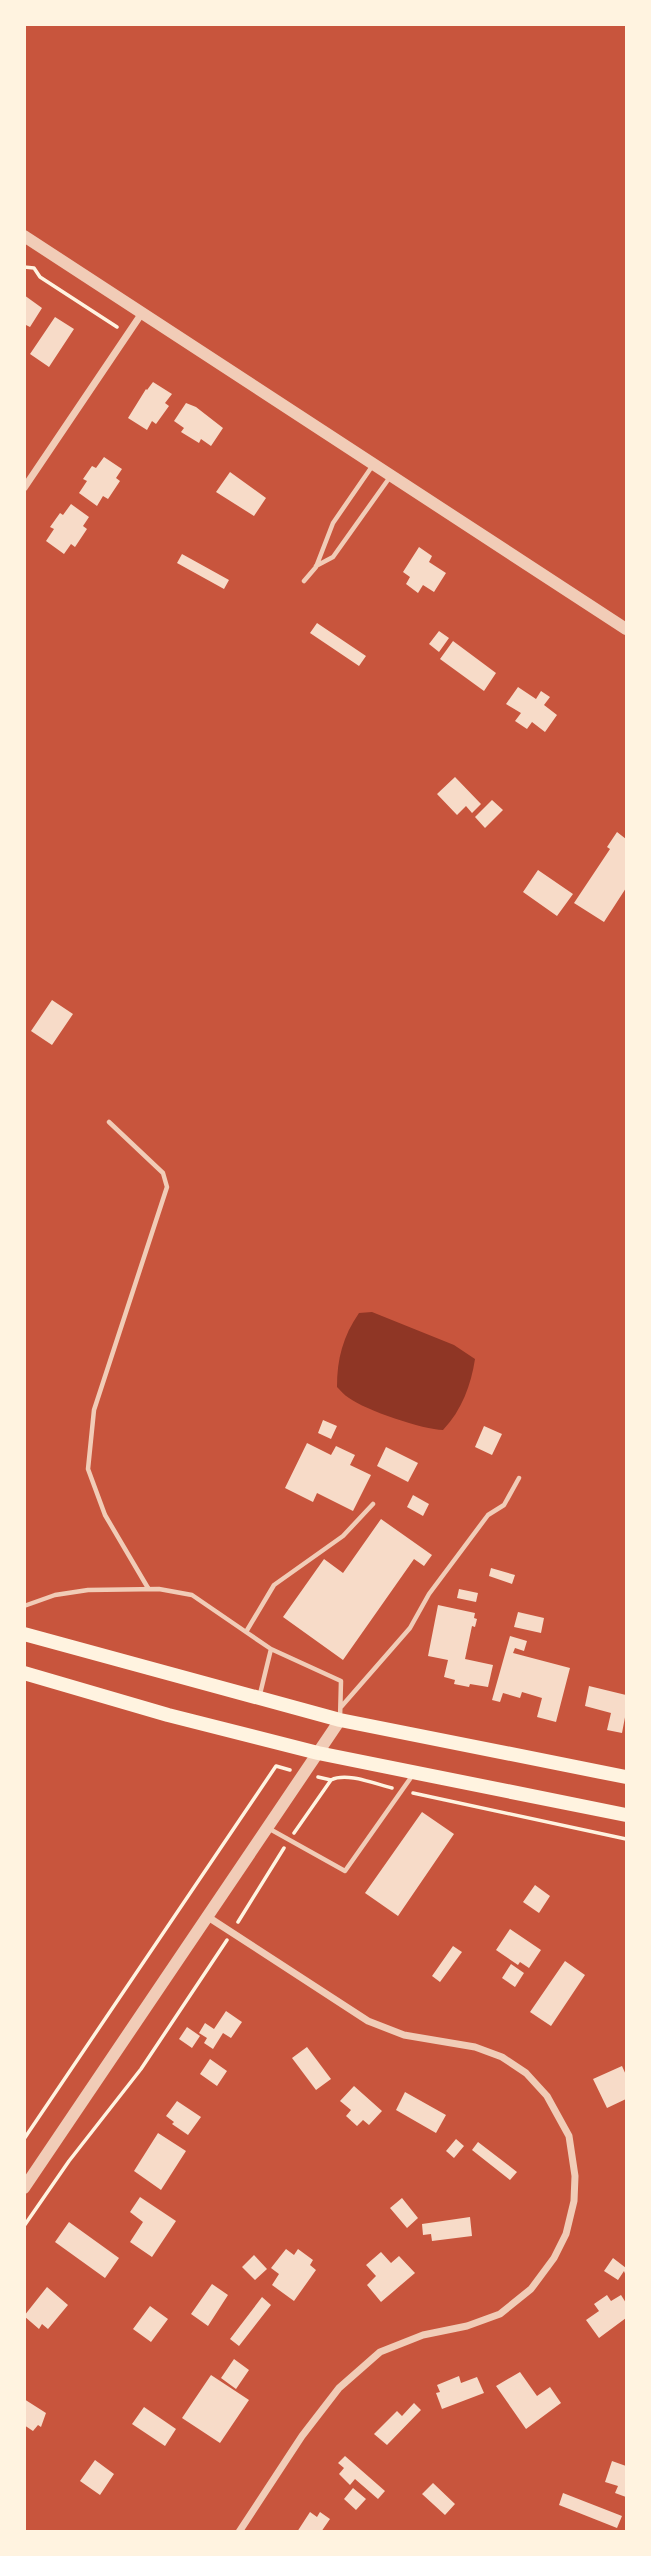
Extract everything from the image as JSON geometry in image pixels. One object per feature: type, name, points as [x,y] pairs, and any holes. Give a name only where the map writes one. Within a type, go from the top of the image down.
[{"type":"main road","points":[[24,1634],[259,1698],[341,1713],[626,1777]]},
{"type":"main road","points":[[24,1673],[168,1716],[318,1753],[626,1815]]},
{"type":"street","points":[[24,236],[626,629]]},
{"type":"street","points":[[24,488],[142,313]]},
{"type":"street","points":[[24,2188],[268,1828],[341,1713]]},
{"type":"street","points":[[208,1917],[368,2021],[404,2035],[475,2047],[502,2057],[526,2073],[547,2096],[569,2136],[575,2176],[574,2201],[566,2234],[555,2258],[531,2290],[500,2314],[467,2326],[423,2335],[380,2352],[339,2388],[302,2436],[239,2532]]},
{"type":"lane","points":[[316,567],[333,523],[374,464]]},
{"type":"lane","points":[[304,581],[316,567],[333,556],[391,476]]},
{"type":"lane","points":[[109,1122],[163,1173],[167,1188],[94,1410],[88,1469],[105,1515],[148,1588]]},
{"type":"lane","points":[[341,1713],[410,1628],[429,1594],[488,1515],[505,1505],[519,1478]]},
{"type":"lane","points":[[246,1632],[274,1585],[342,1536],[373,1504]]},
{"type":"lane","points":[[24,1605],[55,1595],[88,1590],[148,1588],[192,1595],[271,1649],[341,1681],[341,1713]]},
{"type":"lane","points":[[259,1698],[271,1649]]},
{"type":"lane","points":[[268,1828],[345,1871],[414,1772]]},
{"type":"path","points":[[24,267],[34,268],[40,277],[128,334]]},
{"type":"path","points":[[24,2139],[276,1766],[331,1780]]},
{"type":"path","points":[[24,2226],[69,2161],[141,2069],[289,1840],[331,1780],[338,1776],[626,1839]]},
{"type":"shaded area","points":[[372,1312],[454,1345],[475,1359],[465,1397],[443,1430],[423,1427],[381,1413],[357,1403],[337,1387],[340,1357],[349,1330],[359,1313]]},
{"type":"building","points":[[24,295],[42,308],[30,327],[24,324]]},
{"type":"building","points":[[55,317],[74,329],[49,367],[30,354]]},
{"type":"building","points":[[153,382],[172,394],[165,403],[169,406],[156,424],[152,421],[147,430],[128,418]]},
{"type":"building","points":[[186,403],[196,407],[223,428],[211,446],[201,439],[199,443],[181,432],[184,428],[174,421]]},
{"type":"building","points":[[104,457],[122,469],[116,478],[120,481],[108,499],[103,496],[97,506],[79,493],[87,481],[83,479],[92,466],[96,468]]},
{"type":"building","points":[[230,472],[266,498],[254,516],[216,492]]},
{"type":"building","points":[[71,504],[89,517],[83,526],[87,529],[75,547],[71,544],[64,554],[46,541],[54,529],[50,527]]},
{"type":"building","points":[[419,547],[432,556],[429,562],[446,573],[434,592],[423,585],[418,593],[406,584],[410,577],[403,572]]},
{"type":"building","points":[[182,554],[229,580],[224,589],[177,563]]},
{"type":"building","points":[[317,623],[366,656],[359,666],[310,633]]},
{"type":"building","points":[[439,631],[449,638],[439,652],[429,644]]},
{"type":"building","points":[[453,641],[496,673],[484,691],[440,659]]},
{"type":"building","points":[[518,687],[536,699],[541,691],[550,697],[544,705],[557,715],[545,732],[532,722],[527,729],[515,721],[521,713],[506,704]]},
{"type":"building","points":[[455,777],[481,804],[472,813],[466,806],[457,815],[437,794]]},
{"type":"building","points":[[492,800],[503,810],[485,828],[475,817]]},
{"type":"building","points":[[617,832],[626,839],[626,888],[604,922],[574,903],[610,849],[607,847]]},
{"type":"building","points":[[538,870],[573,894],[557,916],[523,892]]},
{"type":"building","points":[[52,1000],[73,1014],[52,1045],[31,1031]]},
{"type":"building","points":[[323,1420],[337,1426],[331,1439],[318,1433]]},
{"type":"building","points":[[484,1426],[502,1434],[492,1455],[475,1447]]},
{"type":"building","points":[[307,1443],[331,1455],[336,1446],[355,1455],[350,1465],[371,1475],[353,1511],[317,1493],[313,1502],[285,1488]]},
{"type":"building","points":[[386,1447],[418,1463],[408,1482],[377,1466]]},
{"type":"building","points":[[413,1495],[429,1504],[423,1516],[407,1507]]},
{"type":"building","points":[[381,1519],[432,1555],[424,1566],[414,1559],[343,1660],[283,1617],[324,1559],[343,1573]]},
{"type":"building","points":[[491,1568],[515,1575],[512,1584],[489,1576]]},
{"type":"building","points":[[459,1589],[478,1593],[476,1602],[457,1598]]},
{"type":"building","points":[[438,1605],[475,1613],[474,1618],[477,1619],[475,1627],[472,1626],[465,1659],[493,1665],[488,1687],[454,1684],[455,1680],[444,1677],[448,1660],[428,1656]]},
{"type":"building","points":[[518,1612],[544,1618],[541,1633],[514,1627]]},
{"type":"building","points":[[510,1636],[527,1641],[524,1651],[515,1648],[513,1653],[570,1668],[556,1722],[537,1717],[542,1698],[522,1692],[520,1698],[503,1693],[500,1702],[492,1700]]},
{"type":"building","points":[[589,1686],[626,1695],[622,1733],[607,1730],[611,1713],[585,1706]]},
{"type":"building","points":[[422,1812],[454,1834],[398,1916],[365,1893]]},
{"type":"building","points":[[535,1885],[550,1896],[539,1913],[523,1902]]},
{"type":"building","points":[[510,1929],[541,1950],[529,1968],[520,1962],[518,1965],[496,1950]]},
{"type":"building","points":[[453,1946],[462,1952],[440,1982],[432,1976]]},
{"type":"building","points":[[565,1961],[585,1975],[551,2026],[530,2012]]},
{"type":"building","points":[[511,1964],[524,1973],[515,1987],[502,1978]]},
{"type":"building","points":[[226,2011],[242,2022],[231,2038],[223,2033],[213,2049],[204,2043],[207,2038],[199,2033],[205,2023],[214,2029]]},
{"type":"building","points":[[187,2027],[200,2036],[192,2048],[179,2039]]},
{"type":"building","points":[[307,2047],[331,2079],[316,2090],[292,2058]]},
{"type":"building","points":[[210,2059],[227,2071],[217,2086],[200,2074]]},
{"type":"building","points":[[622,2066],[626,2075],[626,2099],[607,2108],[593,2079]]},
{"type":"building","points":[[354,2086],[382,2111],[369,2125],[363,2120],[357,2126],[346,2116],[351,2110],[340,2101]]},
{"type":"building","points":[[405,2092],[446,2115],[436,2133],[396,2110]]},
{"type":"building","points":[[177,2101],[201,2117],[188,2135],[172,2124],[174,2122],[166,2116]]},
{"type":"building","points":[[158,2133],[186,2151],[161,2190],[134,2171]]},
{"type":"building","points":[[456,2139],[464,2146],[454,2158],[446,2151]]},
{"type":"building","points":[[478,2142],[517,2172],[510,2180],[472,2150]]},
{"type":"building","points":[[140,2197],[176,2221],[152,2257],[130,2242],[143,2222],[130,2212]]},
{"type":"building","points":[[402,2198],[418,2218],[407,2228],[390,2208]]},
{"type":"building","points":[[470,2217],[472,2236],[432,2241],[431,2234],[423,2235],[422,2224]]},
{"type":"building","points":[[69,2222],[119,2258],[105,2278],[55,2242]]},
{"type":"building","points":[[286,2249],[294,2255],[298,2249],[313,2260],[310,2265],[316,2270],[294,2301],[272,2285],[279,2274],[271,2268]]},
{"type":"building","points":[[381,2252],[391,2263],[399,2256],[415,2273],[381,2302],[367,2285],[376,2276],[366,2265]]},
{"type":"building","points":[[254,2255],[267,2269],[255,2280],[242,2267]]},
{"type":"building","points":[[613,2258],[626,2268],[626,2276],[624,2271],[618,2280],[604,2271]]},
{"type":"building","points":[[212,2284],[228,2295],[208,2326],[191,2314]]},
{"type":"building","points":[[47,2287],[68,2305],[48,2329],[42,2324],[39,2329],[24,2316]]},
{"type":"building","points":[[607,2295],[611,2301],[621,2295],[626,2303],[626,2318],[599,2338],[586,2320],[599,2311],[594,2304]]},
{"type":"building","points":[[262,2297],[271,2305],[239,2346],[230,2339]]},
{"type":"building","points":[[150,2306],[168,2319],[151,2342],[133,2329]]},
{"type":"building","points":[[234,2359],[249,2370],[236,2389],[221,2378]]},
{"type":"building","points":[[520,2372],[537,2396],[550,2387],[561,2403],[526,2429],[496,2386]]},
{"type":"building","points":[[211,2375],[249,2400],[220,2443],[182,2418]]},
{"type":"building","points":[[459,2376],[461,2383],[477,2377],[484,2393],[442,2409],[436,2393],[440,2392],[437,2385]]},
{"type":"building","points":[[24,2399],[46,2413],[41,2427],[38,2425],[33,2431],[24,2425]]},
{"type":"building","points":[[414,2403],[421,2410],[387,2445],[374,2434],[397,2411],[402,2416]]},
{"type":"building","points":[[144,2407],[176,2429],[165,2446],[132,2424]]},
{"type":"building","points":[[345,2456],[385,2491],[378,2499],[355,2479],[350,2485],[339,2474],[344,2468],[338,2463]]},
{"type":"building","points":[[95,2460],[114,2474],[100,2495],[80,2481]]},
{"type":"building","points":[[612,2461],[626,2466],[626,2497],[615,2493],[618,2486],[605,2482]]},
{"type":"building","points":[[433,2483],[455,2504],[445,2515],[422,2494]]},
{"type":"building","points":[[353,2488],[366,2499],[356,2510],[344,2499]]},
{"type":"building","points":[[563,2493],[622,2516],[617,2528],[559,2505]]},
{"type":"building","points":[[310,2512],[317,2517],[320,2512],[330,2519],[321,2532],[297,2532]]}]
